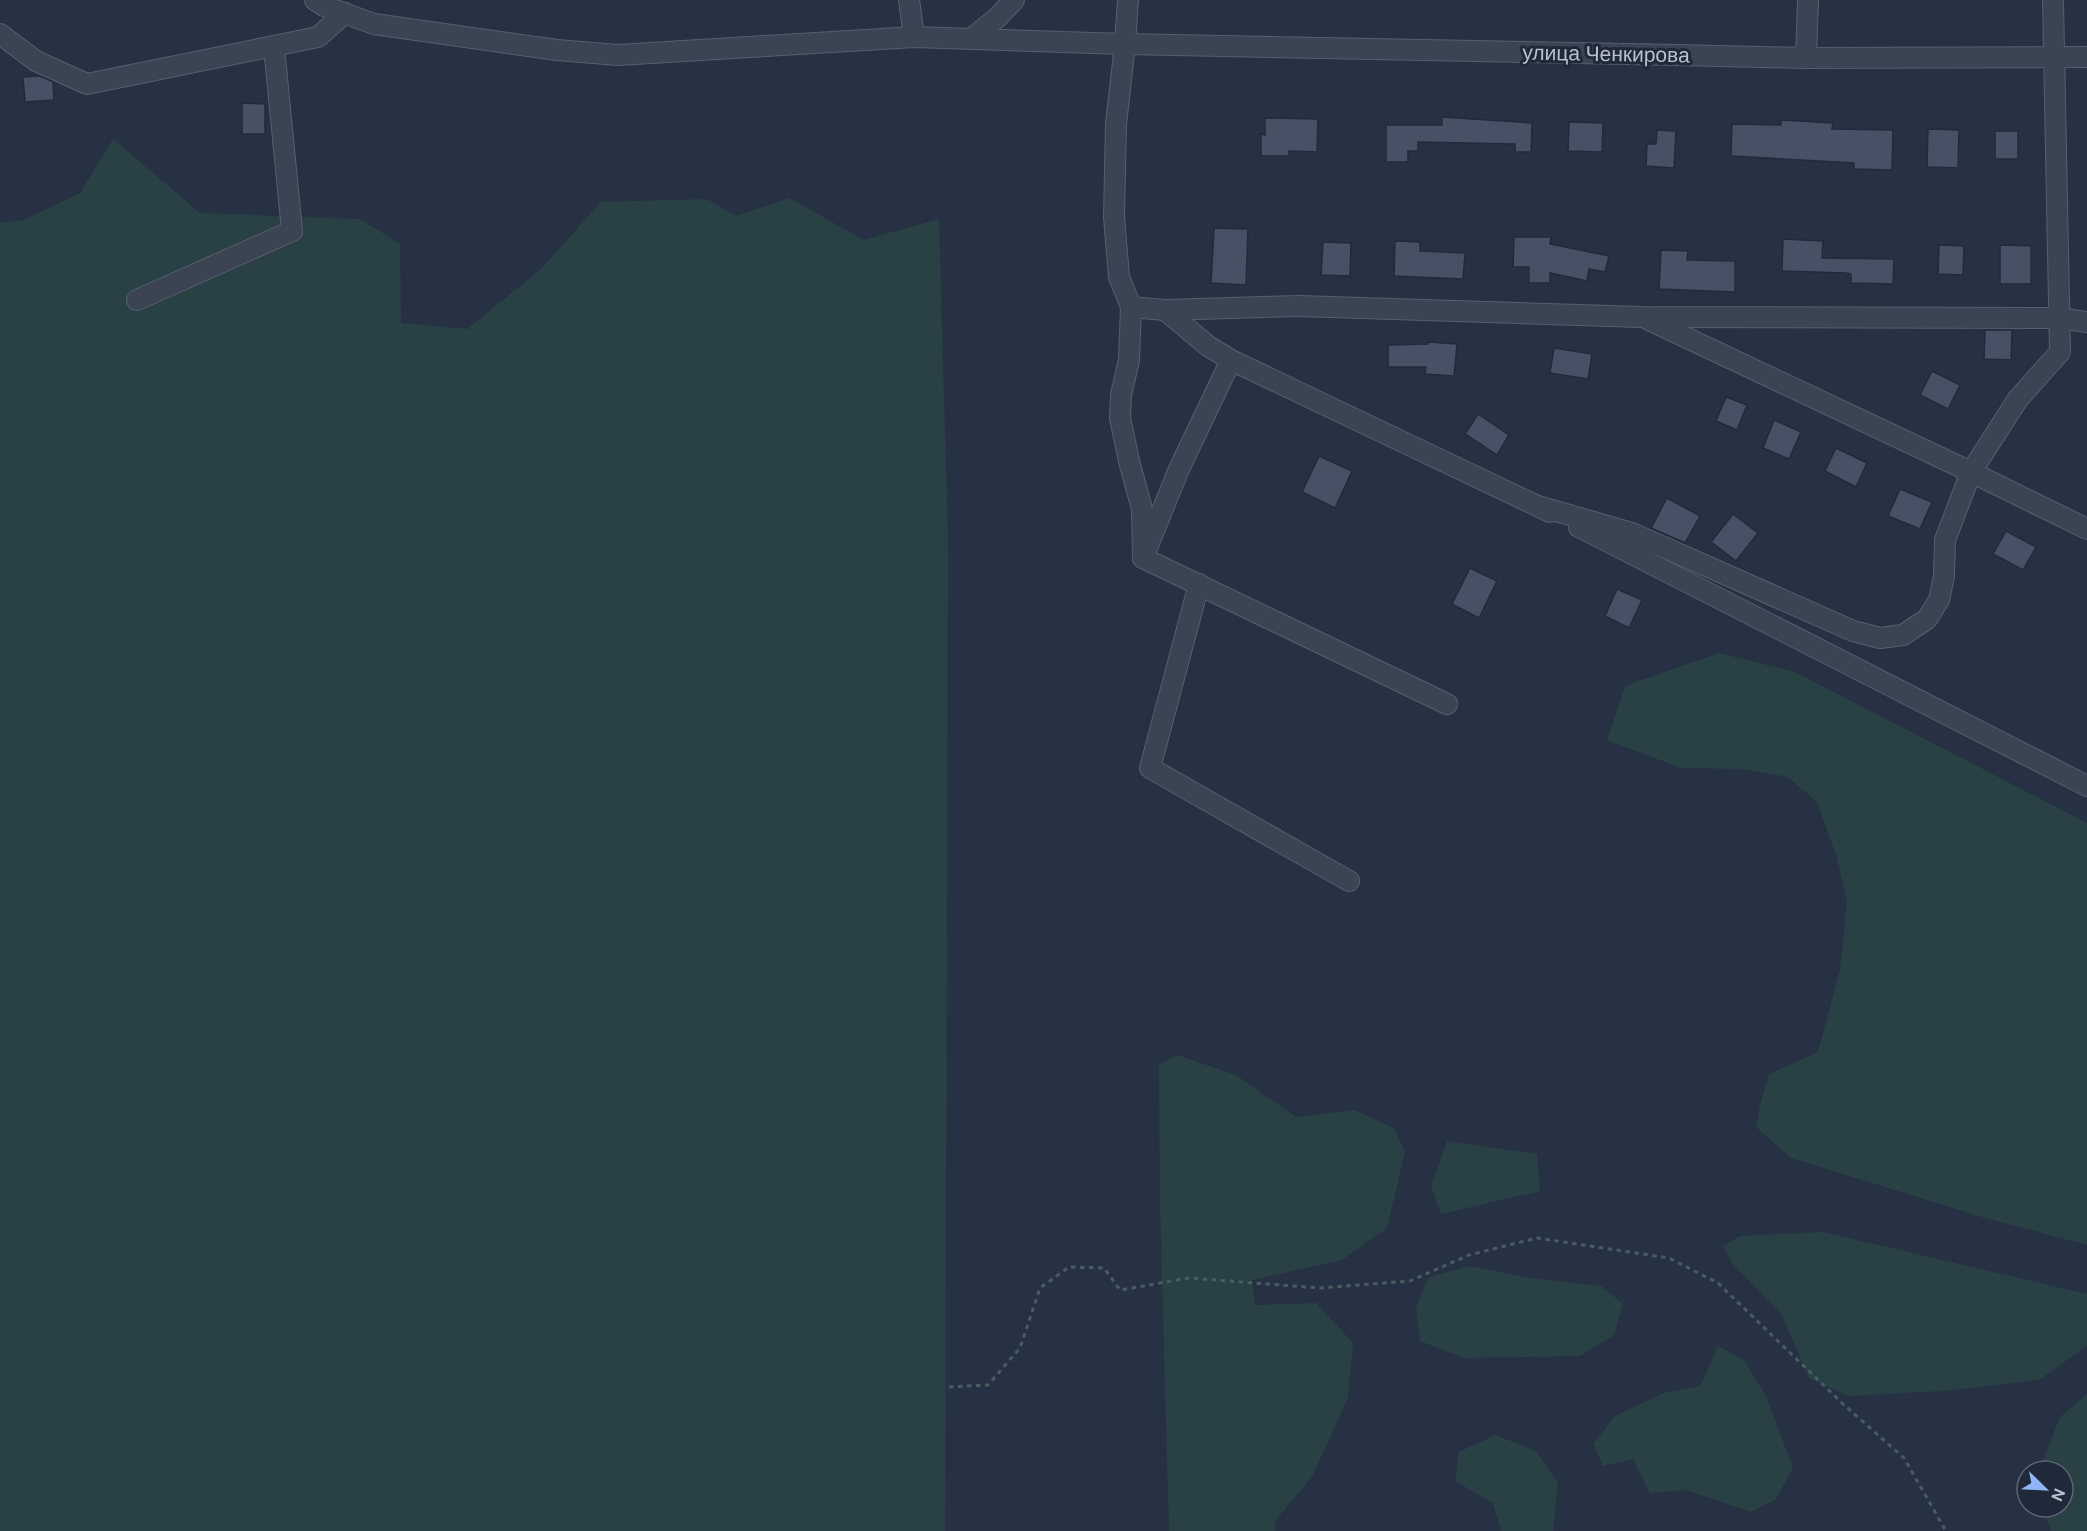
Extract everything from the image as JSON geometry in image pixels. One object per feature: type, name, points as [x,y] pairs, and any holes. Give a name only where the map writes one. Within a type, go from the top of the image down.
[{"type":"street","name":"улица Ченкирова","points":[[315,0],[324,6],[374,24],[557,50],[618,55],[914,37],[1125,44],[1806,58],[2087,57]]},
{"type":"street","points":[[909,0],[914,37]]},
{"type":"street","points":[[971,39],[998,17],[1014,0]]},
{"type":"street","points":[[1128,0],[1116,124],[1114,217],[1119,278],[1131,307],[1128,360],[1121,394],[1120,417],[1142,509],[1143,558]]},
{"type":"street","points":[[1806,58],[1808,0]]},
{"type":"street","points":[[1538,506],[1632,533],[1852,631],[1880,638],[1903,635],[1927,619],[1939,600],[1944,576],[1945,540],[1971,472],[2018,399],[2060,352],[2053,0]]},
{"type":"street","points":[[0,34],[36,61],[87,84],[318,37],[345,13]]},
{"type":"street","points":[[137,300],[292,231],[274,46]]},
{"type":"street","points":[[1131,307],[1165,310],[1299,306],[1641,317],[2059,318],[2087,322]]},
{"type":"street","points":[[1165,310],[1208,346],[1231,360],[1538,506],[2087,786]]},
{"type":"street","points":[[1641,317],[2087,529]]},
{"type":"street","points":[[1143,558],[1179,469],[1231,360]]},
{"type":"street","points":[[1143,558],[1447,704]]},
{"type":"street","points":[[1198,584],[1150,768],[1349,881]]},
{"type":"path","points":[[949,1388],[988,1385],[1020,1348],[1040,1288],[1069,1267],[1104,1268],[1120,1290],[1189,1278],[1320,1288],[1410,1281],[1469,1255],[1537,1238],[1602,1247],[1668,1258],[1718,1283],[1843,1404],[1904,1458],[1946,1531]]},
{"type":"green space","points":[[113,139],[200,213],[360,219],[400,244],[401,323],[467,329],[540,270],[601,202],[707,199],[736,216],[789,198],[864,240],[939,219],[948,539],[945,1531],[0,1531],[0,223],[24,220],[80,193]]},
{"type":"green space","points":[[1719,653],[1795,672],[2087,823],[2087,1245],[1982,1217],[1791,1158],[1756,1127],[1769,1074],[1818,1052],[1840,969],[1847,902],[1837,858],[1817,802],[1788,777],[1742,769],[1681,768],[1607,740],[1625,686]]},
{"type":"green space","points":[[1177,1055],[1236,1075],[1296,1117],[1354,1110],[1394,1128],[1405,1152],[1387,1228],[1342,1260],[1252,1280],[1255,1305],[1316,1303],[1353,1343],[1348,1398],[1312,1477],[1275,1521],[1275,1531],[1169,1531],[1160,1206],[1159,1065]]},
{"type":"green space","points":[[1447,1141],[1537,1154],[1540,1191],[1441,1214],[1431,1186]]},
{"type":"green space","points":[[1823,1232],[2087,1294],[2087,1346],[2039,1380],[1944,1391],[1848,1396],[1809,1378],[1781,1313],[1732,1263],[1723,1246],[1740,1236]]},
{"type":"green space","points":[[1470,1266],[1530,1278],[1601,1286],[1623,1304],[1614,1335],[1580,1356],[1464,1358],[1420,1341],[1416,1308],[1429,1277]]},
{"type":"green space","points":[[1718,1346],[1744,1360],[1766,1396],[1793,1468],[1776,1499],[1751,1512],[1686,1490],[1650,1493],[1633,1459],[1603,1466],[1593,1444],[1615,1416],[1664,1393],[1700,1386]]},
{"type":"green space","points":[[2087,1394],[2087,1531],[2051,1531],[2047,1519],[2075,1519],[2075,1459],[2044,1459],[2060,1417]]},
{"type":"green space","points":[[1495,1435],[1536,1451],[1558,1483],[1553,1531],[1501,1531],[1493,1503],[1455,1481],[1459,1452]]},
{"type":"building","points":[[40,76],[53,82],[54,100],[25,102],[23,77]]},
{"type":"building","points":[[242,103],[265,104],[265,134],[242,134]]},
{"type":"building","points":[[1442,117],[1532,123],[1531,152],[1515,152],[1515,144],[1418,142],[1418,151],[1408,151],[1408,162],[1386,162],[1386,125],[1442,125]]},
{"type":"building","points":[[1265,118],[1318,119],[1317,152],[1289,151],[1289,156],[1261,156],[1261,134],[1265,135]]},
{"type":"building","points":[[1781,120],[1833,123],[1832,129],[1893,130],[1892,170],[1854,169],[1854,163],[1731,156],[1732,124],[1781,125]]},
{"type":"building","points":[[1569,122],[1603,123],[1602,152],[1568,151]]},
{"type":"building","points":[[1928,129],[1959,130],[1958,168],[1927,167]]},
{"type":"building","points":[[1657,130],[1676,131],[1674,168],[1646,166],[1647,144],[1656,144]]},
{"type":"building","points":[[1995,131],[2018,131],[2018,159],[1995,159]]},
{"type":"building","points":[[1214,228],[1248,229],[1246,285],[1211,283]]},
{"type":"building","points":[[1514,237],[1551,237],[1550,244],[1609,256],[1605,272],[1589,269],[1587,281],[1550,273],[1550,283],[1529,283],[1529,267],[1513,267]]},
{"type":"building","points":[[1783,239],[1823,241],[1822,258],[1894,259],[1893,284],[1851,283],[1851,274],[1846,273],[1782,271]]},
{"type":"building","points":[[1395,241],[1420,242],[1420,251],[1465,253],[1463,279],[1394,276]]},
{"type":"building","points":[[1323,242],[1351,243],[1350,276],[1321,275]]},
{"type":"building","points":[[1939,245],[1964,246],[1963,275],[1938,274]]},
{"type":"building","points":[[2000,245],[2031,246],[2031,284],[2000,284]]},
{"type":"building","points":[[1661,250],[1688,251],[1687,260],[1735,261],[1735,292],[1659,289]]},
{"type":"building","points":[[1985,330],[2012,330],[2011,360],[1984,359]]},
{"type":"building","points":[[1428,342],[1457,344],[1454,376],[1425,374],[1426,367],[1388,367],[1388,345],[1428,344]]},
{"type":"building","points":[[1554,348],[1592,354],[1588,379],[1550,373]]},
{"type":"building","points":[[1932,371],[1960,385],[1948,409],[1920,395]]},
{"type":"building","points":[[1726,397],[1747,405],[1737,430],[1716,421]]},
{"type":"building","points":[[1478,414],[1509,435],[1497,455],[1465,434]]},
{"type":"building","points":[[1774,420],[1801,432],[1789,459],[1763,448]]},
{"type":"building","points":[[1836,448],[1867,463],[1856,487],[1825,471]]},
{"type":"building","points":[[1319,456],[1352,471],[1335,508],[1302,492]]},
{"type":"building","points":[[1900,489],[1932,502],[1920,529],[1888,516]]},
{"type":"building","points":[[1667,498],[1700,516],[1685,543],[1651,528]]},
{"type":"building","points":[[1733,514],[1758,533],[1736,561],[1711,542]]},
{"type":"building","points":[[2006,531],[2036,547],[2023,570],[1993,554]]},
{"type":"building","points":[[1470,568],[1497,581],[1479,618],[1452,604]]},
{"type":"building","points":[[1617,589],[1642,600],[1629,628],[1605,616]]}]
